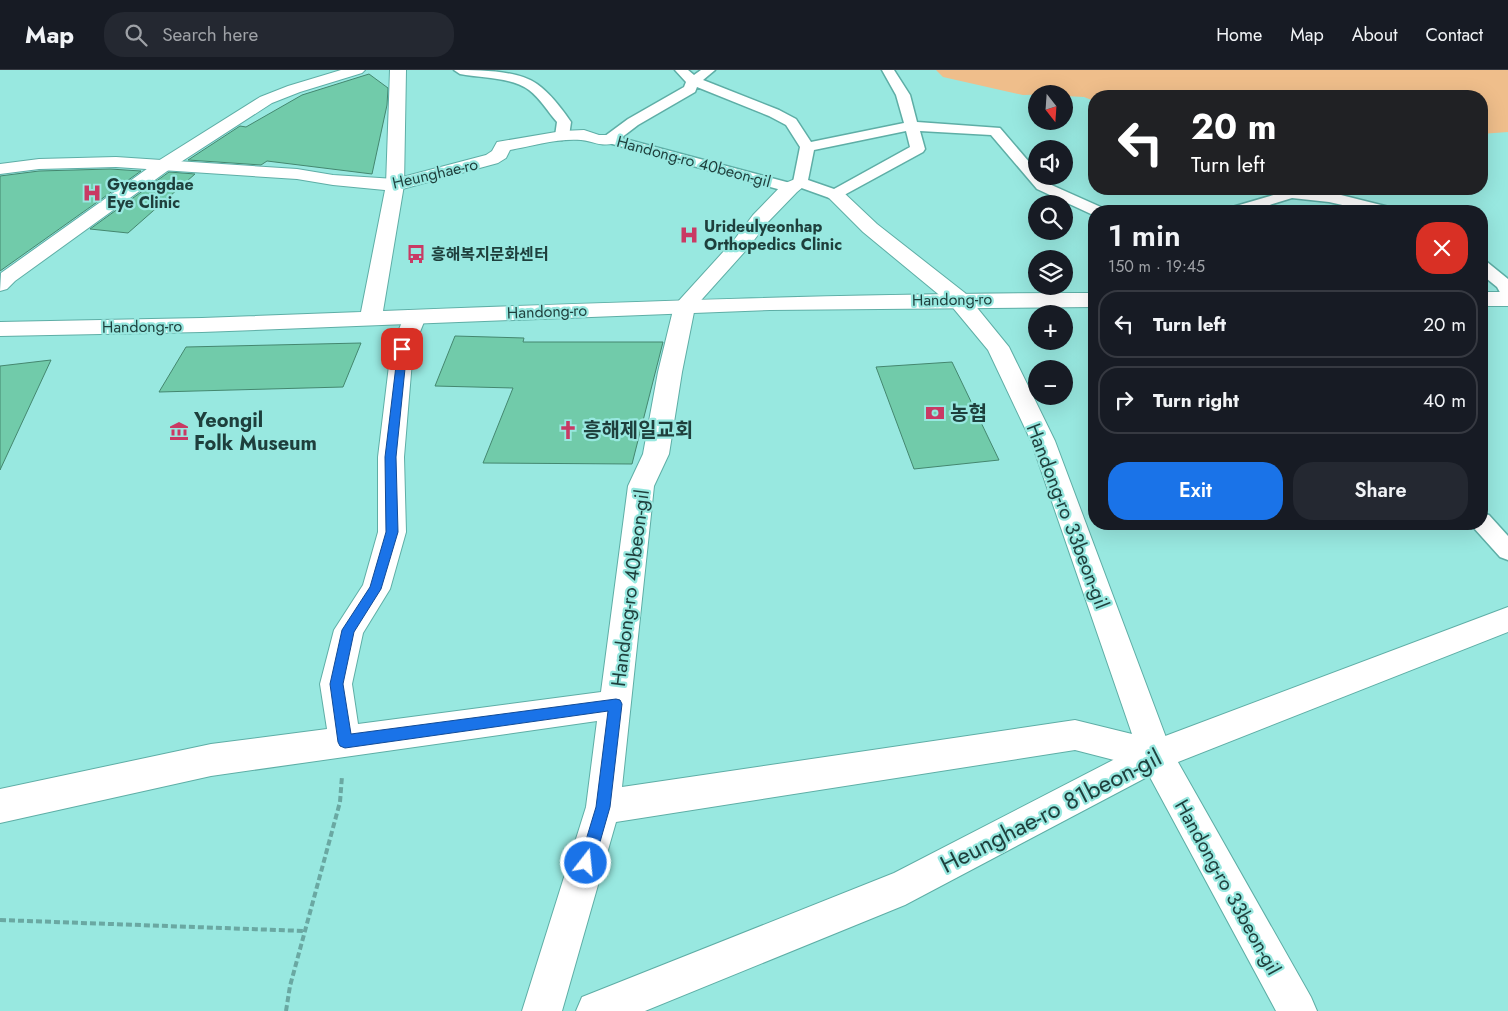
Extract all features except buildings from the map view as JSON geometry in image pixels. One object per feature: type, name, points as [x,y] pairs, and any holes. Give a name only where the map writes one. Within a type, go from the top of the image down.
[{"type":"street","points":[[0,286],[8,277],[164,165],[266,100],[294,89],[357,70]]},
{"type":"street","points":[[370,319],[394,185],[398,70]]},
{"type":"street","name":"Heunghae-ro","points":[[0,169],[39,164],[116,162],[297,174],[333,180],[394,185],[492,159],[500,154],[503,146],[562,136],[584,135],[597,140],[610,139]]},
{"type":"street","name":"Handong-ro 40beon-gil","points":[[616,704],[641,486],[656,454],[670,372],[685,306],[742,244],[760,219],[795,185]]},
{"type":"street","name":"Handong-ro 33beon-gil","points":[[835,195],[870,228],[957,298],[998,347],[1043,441],[1156,755],[1296,1011]]},
{"type":"street","name":"Handong-ro","points":[[0,329],[228,324],[685,306],[957,298],[1088,300]]},
{"type":"street","points":[[1488,299],[1508,299]]},
{"type":"street","points":[[345,742],[336,684],[349,630],[376,589],[392,532],[391,457],[402,349],[415,317]]},
{"type":"street","name":"Heunghae-ro 81beon-gil","points":[[596,1011],[905,887],[1156,755],[1508,619]]},
{"type":"street","points":[[0,806],[211,760],[616,704],[603,807],[542,1011]]},
{"type":"street","points":[[603,807],[1075,734],[1156,755]]},
{"type":"lane","points":[[460,70],[511,79],[532,85],[564,122],[562,136]]},
{"type":"lane","points":[[681,70],[693,81],[774,113],[791,122],[808,147],[912,126],[995,131],[1042,186],[1088,207]]},
{"type":"lane","name":"Handong-ro 40beon-gil","points":[[610,139],[633,122],[690,89],[693,81],[708,70]]},
{"type":"lane","points":[[835,195],[918,149],[903,95],[888,70]]},
{"type":"lane","name":"Handong-ro 40beon-gil","points":[[610,139],[835,195]]},
{"type":"lane","name":"Handong-ro 40beon-gil","points":[[795,185],[808,147]]},
{"type":"lane","points":[[1254,205],[1285,195]]},
{"type":"lane","points":[[1310,195],[1330,197],[1362,205]]},
{"type":"lane","points":[[1488,271],[1504,284],[1508,292]]},
{"type":"lane","points":[[1488,530],[1508,551]]},
{"type":"path","points":[[286,1011],[290,986],[340,802],[345,742]]},
{"type":"path","points":[[0,920],[305,931]]},
{"type":"shaded area","points":[[936,70],[1508,70],[1508,132],[1488,133],[1488,90],[1088,90],[1088,99],[1073,96],[1073,85],[1028,85],[1028,95],[943,77]]},
{"type":"place","name":"Gyeongdae Eye Clinic","points":[[92,193]]},
{"type":"place","name":"Urideulyeonhap Orthopedics Clinic","points":[[689,235]]},
{"type":"place","name":"흥해복지문화센터","points":[[416,254]]},
{"type":"place","name":"농협","points":[[935,413]]},
{"type":"place","name":"흥해제일교회","points":[[568,430]]},
{"type":"place","name":"Yeongil Folk Museum","points":[[179,431]]},
{"type":"route","points":[[402,349],[391,457],[392,532],[376,589],[349,630],[336,684],[345,742],[616,704],[603,807],[586,863]]}]
